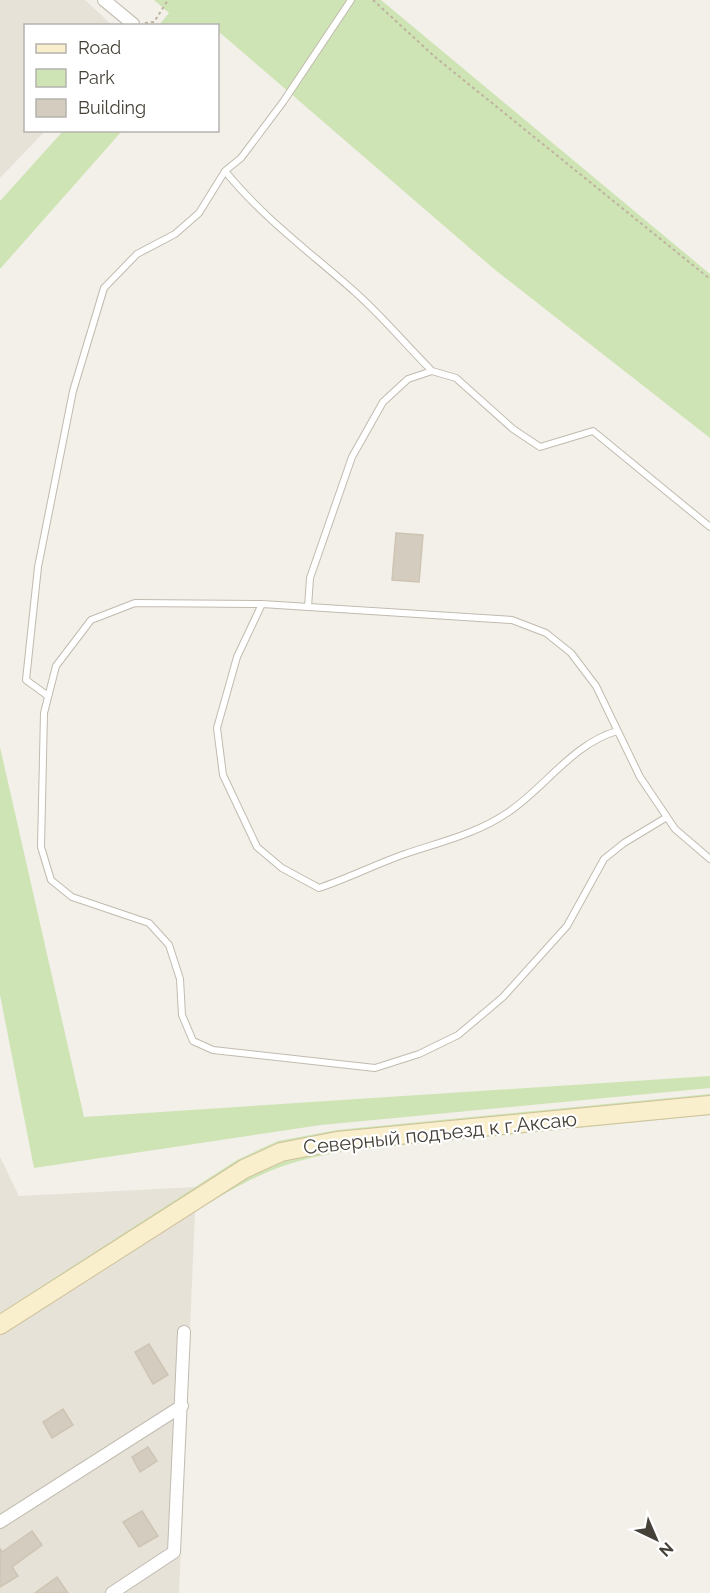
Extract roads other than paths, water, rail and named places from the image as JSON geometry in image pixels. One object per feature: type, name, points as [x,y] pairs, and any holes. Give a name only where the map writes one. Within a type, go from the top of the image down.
[{"type":"street","points":[[104,0],[133,24]]},
{"type":"street","name":"Северный подъезд к г.Аксаю","points":[[0,1325],[183,1206],[258,1161],[281,1152],[316,1144],[710,1105]]},
{"type":"street","points":[[112,1593],[174,1552],[184,1332]]},
{"type":"street","points":[[0,1522],[182,1406]]},
{"type":"lane","points":[[48,696],[26,680],[38,567],[73,391],[104,288],[137,254],[175,234],[199,213],[225,171],[241,158],[283,102],[351,0]]},
{"type":"lane","points":[[225,171],[256,207],[357,294],[432,371],[456,378],[513,429],[540,447],[593,431],[710,527]]},
{"type":"lane","points":[[308,607],[310,578],[352,457],[383,402],[408,379],[432,371]]},
{"type":"lane","points":[[667,817],[624,843],[604,859],[567,926],[503,997],[448,1040],[419,1054],[375,1068],[213,1050],[193,1041],[182,1014],[180,979],[169,945],[148,923],[72,897],[51,880],[41,847],[44,713],[56,666],[91,620],[135,603],[262,604],[512,620],[546,633],[571,653],[596,686],[640,777],[667,817],[675,829],[710,859]]},
{"type":"lane","points":[[262,604],[237,657],[217,728],[223,775],[257,847],[282,868],[319,888],[354,877],[403,854],[467,835],[508,813],[597,737],[617,731]]}]
